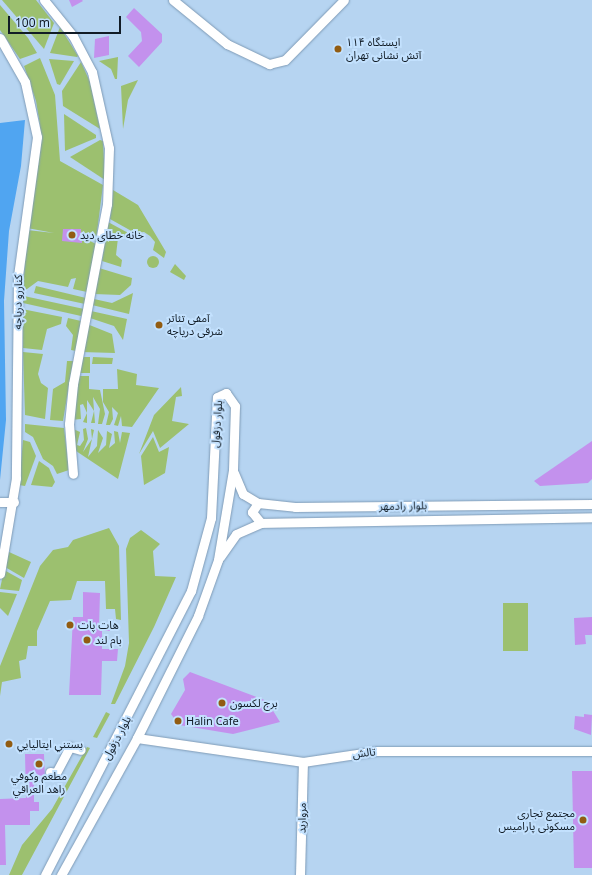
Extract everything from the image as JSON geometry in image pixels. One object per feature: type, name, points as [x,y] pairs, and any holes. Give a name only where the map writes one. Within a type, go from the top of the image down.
[{"type":"street","points":[[44,0],[73,36],[92,72],[109,148],[106,211],[73,384],[69,424],[73,474]]},
{"type":"street","points":[[173,0],[227,44],[269,64],[285,60],[344,0]]},
{"type":"street","name":"کناررو دریاچه","points":[[0,38],[25,82],[36,137],[18,276],[19,434],[14,502],[0,574]]},
{"type":"street","name":"بلوار دزفول","points":[[45,875],[191,591],[211,518],[216,401],[223,392],[231,396],[235,406],[233,470],[218,560],[198,616],[137,738],[61,875]]},
{"type":"street","name":"بلوار رادمهر","points":[[233,470],[243,494],[258,503],[295,507],[592,504]]},
{"type":"street","points":[[0,502],[14,502]]},
{"type":"street","points":[[218,560],[236,534],[261,522],[252,512],[258,503]]},
{"type":"street","name":"بلوار رادمهر","points":[[261,522],[592,517]]},
{"type":"street","name":"تالش","points":[[137,738],[303,762],[377,751],[592,751]]},
{"type":"street","points":[[50,772],[56,772],[70,747],[81,750]]},
{"type":"street","name":"مروارید","points":[[300,875],[303,762]]},
{"type":"green space","points":[[2,0],[36,0],[54,23],[44,49]]},
{"type":"green space","points":[[0,5],[28,38],[37,53],[20,59],[0,30]]},
{"type":"green space","points":[[60,27],[78,56],[77,57],[50,53]]},
{"type":"green space","points":[[118,57],[117,79],[115,79],[111,69],[99,61]]},
{"type":"green space","points":[[40,58],[55,95],[60,161],[103,185],[96,240],[88,240],[96,244],[87,292],[73,289],[76,278],[71,279],[68,287],[38,281],[23,292],[27,230],[54,233],[27,228],[39,160],[40,125],[36,101],[24,66]]},
{"type":"green space","points":[[49,59],[74,61],[60,85],[57,84]]},
{"type":"green space","points":[[81,62],[90,82],[100,129],[63,106],[62,91]]},
{"type":"green space","points":[[138,80],[128,100],[123,129],[121,86]]},
{"type":"green space","points":[[64,114],[96,135],[96,138],[65,151]]},
{"type":"green space","points":[[100,140],[103,141],[105,180],[70,157]]},
{"type":"green space","points":[[113,190],[138,205],[166,252],[164,258],[153,250],[155,242],[150,236],[144,232],[135,233],[110,219]]},
{"type":"green space","points":[[108,222],[132,235],[118,238],[116,255],[122,260],[121,267],[102,261]]},
{"type":"green space","points":[[155,256],[158,257],[158,267],[151,268],[148,267],[147,260],[148,257]]},
{"type":"green space","points":[[175,264],[186,276],[184,280],[170,272]]},
{"type":"green space","points":[[99,268],[132,278],[131,285],[120,295],[94,294]]},
{"type":"green space","points":[[36,286],[86,298],[85,304],[34,293]]},
{"type":"green space","points":[[133,293],[129,314],[92,305],[94,299],[112,303]]},
{"type":"green space","points":[[24,296],[84,309],[81,316],[23,303]]},
{"type":"green space","points":[[22,309],[62,317],[61,324],[47,329],[42,350],[23,348]]},
{"type":"green space","points":[[91,311],[127,319],[123,340],[114,326],[90,318]]},
{"type":"green space","points":[[68,318],[81,321],[76,351],[71,350],[73,335],[66,326]]},
{"type":"green space","points":[[87,324],[112,334],[115,353],[81,352]]},
{"type":"green space","points":[[23,352],[43,354],[38,374],[41,383],[48,388],[45,419],[25,415]]},
{"type":"green space","points":[[81,357],[90,357],[90,373],[78,373]]},
{"type":"green space","points":[[93,357],[113,358],[112,364],[92,364]]},
{"type":"green space","points":[[67,361],[73,361],[63,421],[50,420],[53,389],[65,382]]},
{"type":"green space","points":[[117,369],[137,374],[136,385],[159,388],[132,427],[122,426],[121,416],[118,426],[114,425],[118,413],[112,407],[113,419],[110,425],[106,425],[109,412],[103,402],[103,389],[118,389]]},
{"type":"green space","points":[[77,376],[89,376],[89,389],[100,390],[105,414],[102,424],[98,424],[100,409],[93,397],[95,423],[91,423],[94,411],[87,400],[87,413],[83,404],[80,405],[81,419],[71,420]]},
{"type":"green space","points":[[181,387],[182,396],[176,397],[172,421],[189,424],[160,448],[153,431],[139,454],[154,415]]},
{"type":"green space","points":[[87,413],[87,423],[83,422]]},
{"type":"green space","points":[[25,424],[64,428],[69,470],[57,474],[53,466],[43,459],[33,437],[25,432]]},
{"type":"green space","points":[[71,428],[80,432],[77,445],[80,446],[84,440],[83,429],[86,428],[88,439],[83,452],[92,439],[88,457],[97,446],[98,430],[103,438],[98,453],[106,445],[107,431],[112,434],[109,448],[115,443],[114,431],[118,432],[120,443],[122,432],[130,433],[118,479],[73,449]]},
{"type":"green space","points":[[91,429],[94,430],[92,439]]},
{"type":"green space","points":[[153,437],[159,452],[169,447],[165,473],[144,485],[141,456]]},
{"type":"green space","points":[[23,440],[30,442],[36,456],[25,486],[19,485]]},
{"type":"green space","points":[[39,461],[49,468],[55,482],[52,487],[31,485]]},
{"type":"green space","points":[[109,528],[119,546],[121,620],[116,619],[115,609],[106,609],[105,581],[77,581],[71,600],[50,601],[37,631],[37,646],[28,646],[26,659],[19,661],[21,678],[2,682],[0,696],[0,666],[40,566],[53,550],[68,547],[73,540]]},
{"type":"green space","points":[[141,530],[160,544],[153,551],[155,576],[176,577],[154,627],[115,704],[111,704],[125,666],[129,643],[126,549],[130,538]]},
{"type":"green space","points":[[9,552],[31,562],[24,578],[5,567]]},
{"type":"green space","points":[[4,570],[22,580],[19,591],[0,589]]},
{"type":"green space","points":[[0,592],[17,594],[8,616],[0,608]]},
{"type":"green space","points":[[503,603],[528,603],[528,651],[503,651]]},
{"type":"green space","points":[[106,712],[110,714],[97,738],[93,737]]},
{"type":"green space","points":[[87,747],[90,748],[22,875],[9,875],[22,845],[52,809]]},
{"type":"water","points":[[25,120],[21,166],[9,231],[4,301],[6,420],[0,480],[0,123]]},
{"type":"building","points":[[69,0],[82,0],[83,1],[72,7]]},
{"type":"building","points":[[134,8],[162,34],[162,42],[139,67],[128,56],[142,41],[141,32],[126,17]]},
{"type":"building","points":[[109,36],[109,55],[94,58],[95,39]]},
{"type":"building","name":"خانه خطای دید","points":[[63,229],[81,229],[82,243],[62,241]]},
{"type":"building","points":[[592,441],[592,479],[588,483],[540,486],[534,481]]},
{"type":"building","name":"بام لند","points":[[83,592],[100,593],[99,628],[111,628],[111,631],[102,631],[102,649],[118,649],[117,661],[102,661],[101,695],[69,695],[73,617],[83,617]]},
{"type":"building","points":[[592,617],[592,635],[585,635],[586,644],[575,645],[574,618]]},
{"type":"building","name":"برج لکسون","points":[[190,672],[267,701],[280,722],[233,734],[179,725],[171,714],[185,690],[183,679]]},
{"type":"building","points":[[584,714],[592,715],[591,735],[574,729],[575,716],[584,717]]},
{"type":"building","points":[[25,754],[44,754],[45,781],[34,782],[34,802],[39,802],[39,811],[30,811],[30,825],[5,825],[6,865],[0,865],[0,799],[26,798]]},
{"type":"building","name":"مجتمع تجاری مسکونی پارامیس","points":[[572,771],[592,771],[592,868],[574,868]]},
{"type":"place","name":"ایستگاه ۱۱۴ آتش نشانی تهران","points":[[338,49]]},
{"type":"place","name":"خانه خطای دید","points":[[72,235]]},
{"type":"place","name":"آمفی تئاتر شرقی دریاچه","points":[[159,325]]},
{"type":"place","name":"هات پات","points":[[70,625]]},
{"type":"place","name":"بام لند","points":[[87,640]]},
{"type":"place","name":"برج لکسون","points":[[222,703]]},
{"type":"place","name":"Halin Cafe","points":[[178,721]]},
{"type":"place","name":"بستني ايتاليايي","points":[[9,744]]},
{"type":"place","name":"مطعم وكوفي زاهد العراقي","points":[[39,764]]},
{"type":"place","name":"مجتمع تجاری مسکونی پارامیس","points":[[583,820]]}]
